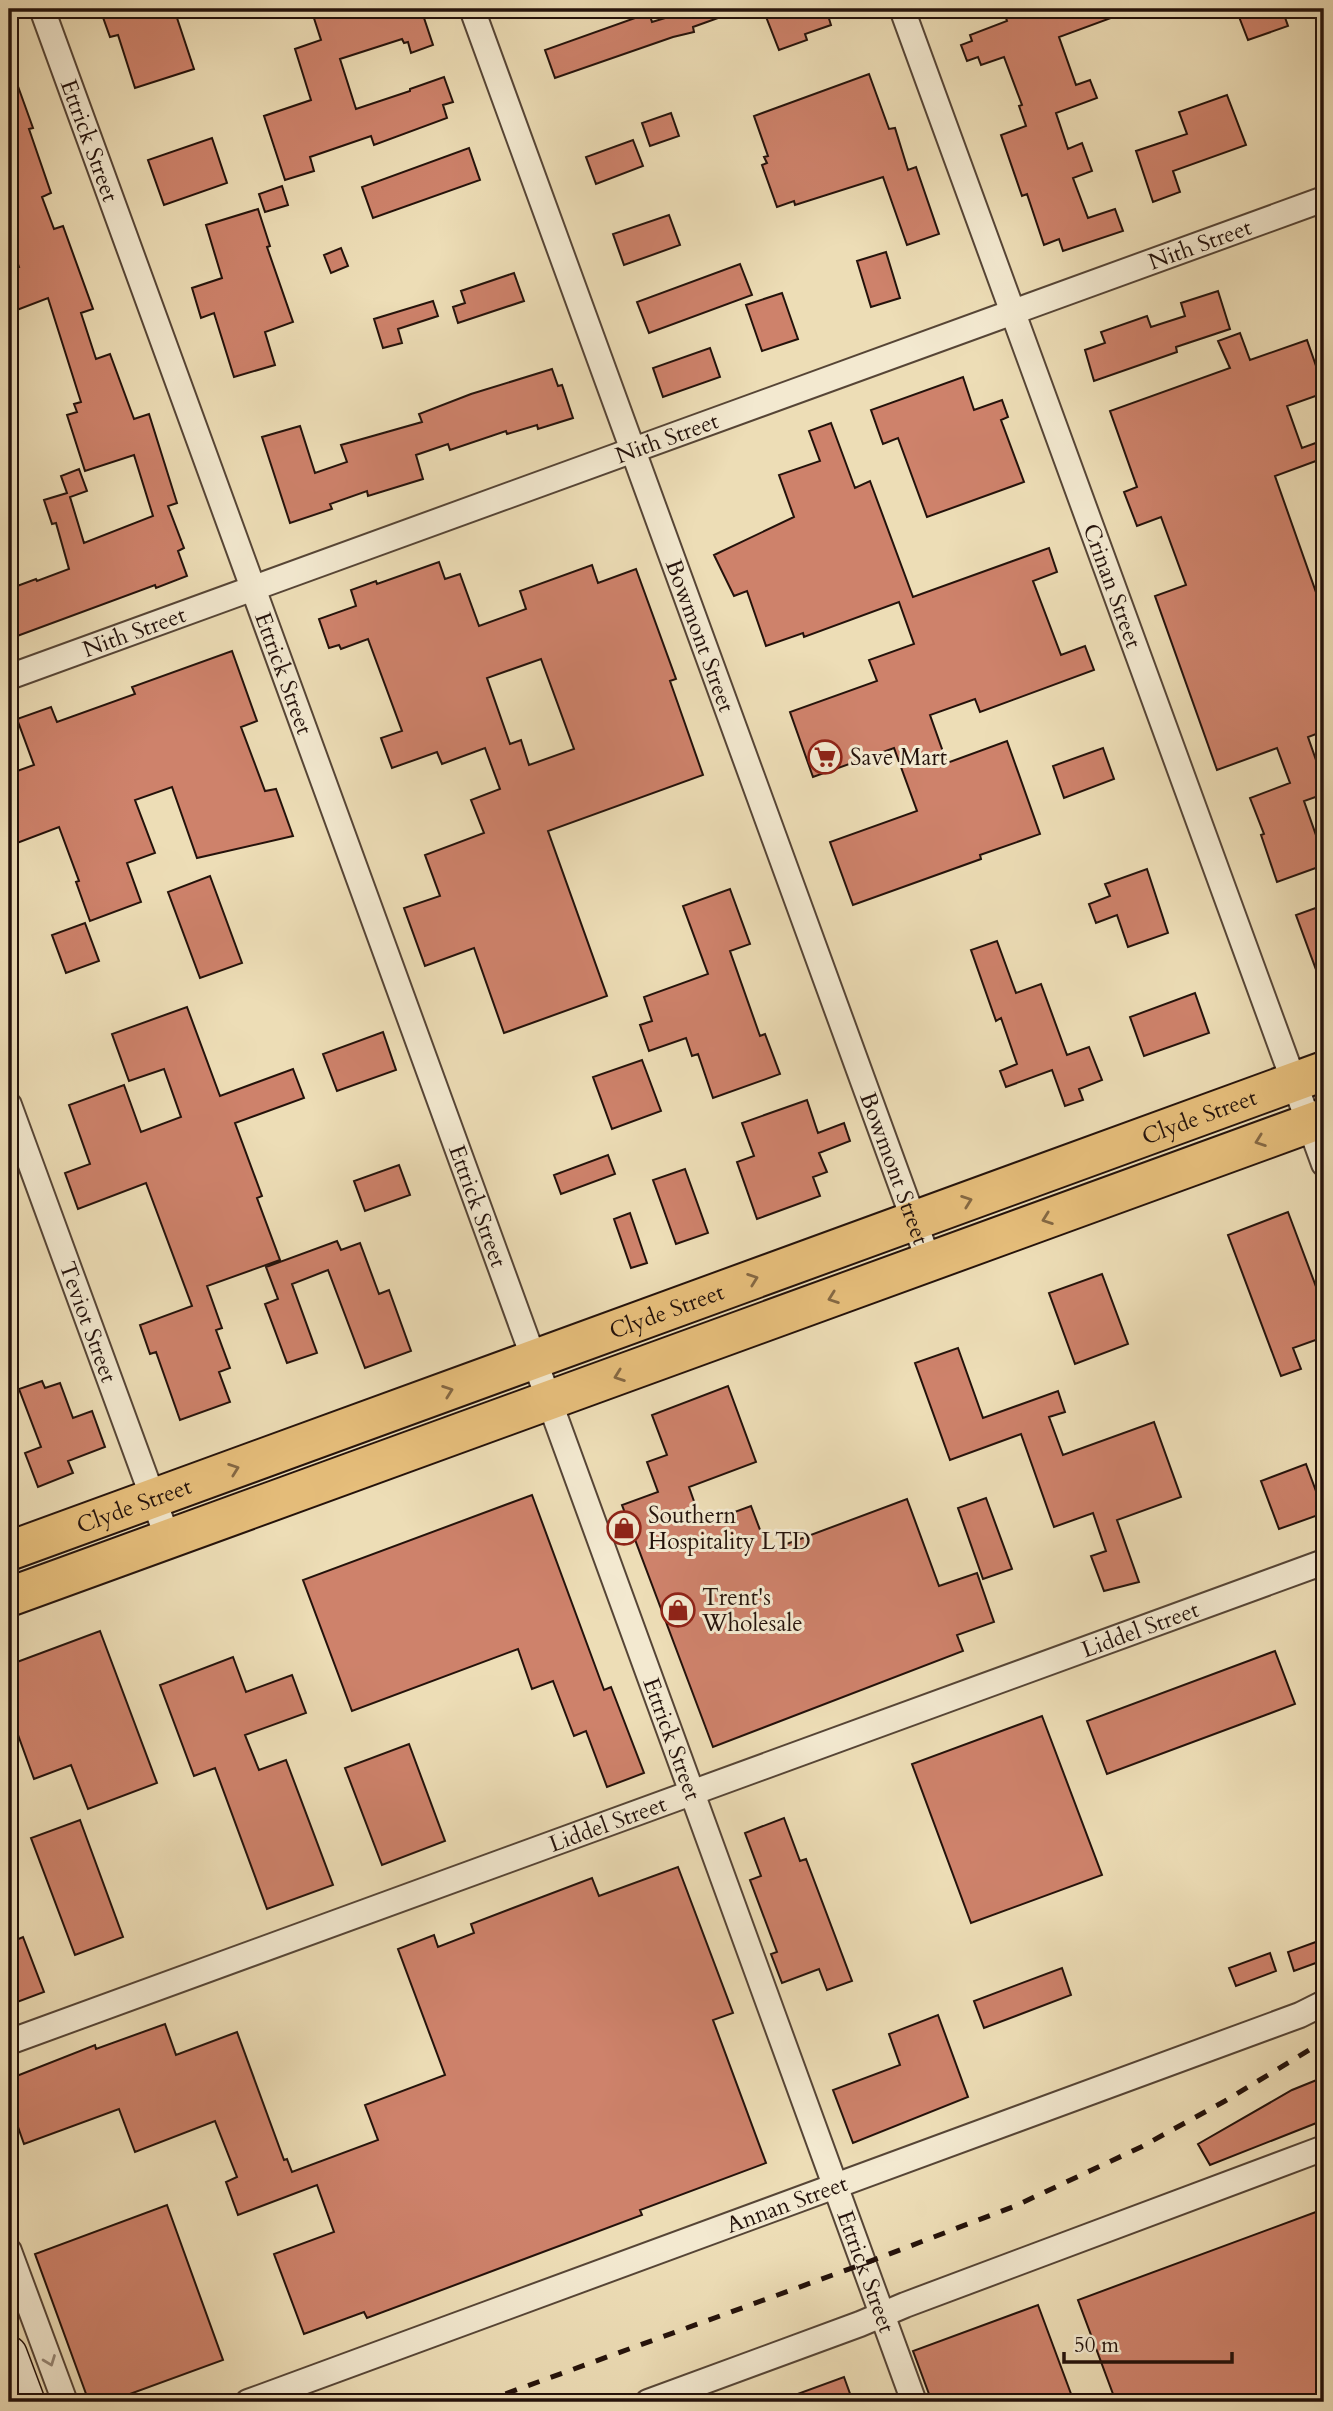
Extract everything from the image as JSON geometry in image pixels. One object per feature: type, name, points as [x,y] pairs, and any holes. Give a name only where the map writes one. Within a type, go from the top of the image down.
[{"type":"highway","name":"Clyde Street","points":[[9,1551],[1309,1077]]},
{"type":"highway","name":"Clyde Street","points":[[9,1597],[1317,1121]]},
{"type":"main road","points":[[9,2354],[27,2402]]},
{"type":"street","name":"Ettrick Street","points":[[41,9],[914,2402]]},
{"type":"street","name":"Bowmont Street","points":[[472,9],[929,1262]]},
{"type":"street","name":"Crinan Street","points":[[902,9],[1013,313],[1309,1077],[1324,1164]]},
{"type":"street","name":"Nith Street","points":[[9,677],[1324,199]]},
{"type":"street","name":"Teviot Street","points":[[9,1105],[168,1539]]},
{"type":"street","name":"Liddel Street","points":[[9,2042],[1324,1562]]},
{"type":"street","name":"Annan Street","points":[[248,2402],[1300,2015],[1324,2003]]},
{"type":"street","points":[[648,2402],[1324,2148]]},
{"type":"street","points":[[9,2251],[65,2402]]},
{"type":"building","points":[[100,9],[174,9],[194,69],[135,88],[118,35],[110,37]]},
{"type":"building","points":[[311,9],[421,9],[433,45],[411,53],[408,42],[404,43],[402,39],[340,59],[356,109],[444,77],[453,102],[443,105],[447,118],[374,145],[371,136],[310,157],[314,171],[285,180],[264,116],[311,100],[295,49],[321,40]]},
{"type":"building","points":[[695,9],[734,9],[735,12],[693,27],[694,32],[555,78],[545,50],[649,13],[652,22]]},
{"type":"building","points":[[763,9],[826,9],[831,25],[805,34],[807,40],[779,50]]},
{"type":"building","points":[[1023,9],[1130,11],[1059,37],[1076,85],[1090,80],[1097,98],[1056,113],[1068,149],[1082,143],[1092,171],[1073,178],[1088,218],[1115,209],[1123,231],[1063,251],[1059,239],[1044,245],[1027,194],[1022,196],[1001,135],[1026,126],[1019,106],[1022,105],[1004,57],[981,65],[978,57],[967,61],[961,45],[972,41],[970,35],[1007,21],[1005,15]]},
{"type":"building","points":[[1236,9],[1282,9],[1288,26],[1248,40]]},
{"type":"building","points":[[9,67],[33,128],[29,129],[51,193],[42,197],[54,229],[63,226],[93,309],[81,313],[96,359],[110,354],[134,419],[149,414],[177,503],[168,506],[184,548],[178,551],[187,576],[156,588],[155,585],[9,639],[9,589],[69,569],[56,523],[52,524],[44,500],[67,493],[61,476],[79,469],[87,491],[70,497],[84,543],[153,516],[134,455],[85,471],[67,415],[77,412],[74,404],[81,402],[48,298],[9,313],[9,269],[19,267],[9,238]]},
{"type":"building","points":[[869,74],[889,129],[895,128],[908,170],[916,167],[939,234],[907,245],[883,177],[795,205],[794,201],[777,207],[762,165],[767,163],[764,157],[768,156],[754,116]]},
{"type":"building","points":[[1227,95],[1246,145],[1173,171],[1180,192],[1153,202],[1136,151],[1187,134],[1179,112]]},
{"type":"building","points":[[671,113],[679,136],[650,146],[642,123]]},
{"type":"building","points":[[212,138],[227,183],[164,205],[148,160]]},
{"type":"building","points":[[633,140],[643,166],[596,184],[586,157]]},
{"type":"building","points":[[469,148],[480,180],[373,218],[362,187]]},
{"type":"building","points":[[282,186],[288,205],[265,212],[259,194]]},
{"type":"building","points":[[258,209],[270,246],[267,247],[293,322],[265,332],[275,365],[234,377],[214,313],[201,318],[192,288],[222,278],[206,225]]},
{"type":"building","points":[[669,215],[680,245],[624,265],[613,234]]},
{"type":"building","points":[[341,248],[348,266],[331,273],[324,255]]},
{"type":"building","points":[[886,252],[900,298],[871,307],[857,261]]},
{"type":"building","points":[[740,264],[752,295],[649,333],[637,302]]},
{"type":"building","points":[[514,273],[524,301],[458,323],[453,307],[465,303],[461,291]]},
{"type":"building","points":[[1218,291],[1230,329],[1176,347],[1177,352],[1094,381],[1085,350],[1105,343],[1101,332],[1147,316],[1151,327],[1185,316],[1181,303]]},
{"type":"building","points":[[782,293],[798,339],[762,351],[746,305]]},
{"type":"building","points":[[433,301],[438,316],[398,329],[402,343],[383,348],[374,319]]},
{"type":"building","points":[[1240,333],[1250,360],[1307,340],[1324,389],[1324,393],[1287,406],[1302,448],[1324,440],[1324,458],[1275,476],[1324,615],[1324,731],[1308,737],[1324,783],[1324,794],[1304,801],[1324,865],[1277,882],[1261,835],[1264,834],[1250,798],[1290,783],[1277,748],[1217,770],[1155,596],[1186,585],[1161,517],[1137,526],[1124,492],[1137,487],[1110,411],[1230,368],[1218,341]]},
{"type":"building","points":[[710,348],[720,377],[663,397],[653,368]]},
{"type":"building","points":[[552,369],[558,386],[562,385],[573,418],[538,429],[537,425],[507,434],[506,431],[450,450],[448,444],[416,455],[423,479],[368,496],[367,491],[330,504],[332,509],[290,523],[262,437],[300,426],[315,473],[347,462],[341,445],[422,422],[419,414],[471,394]]},
{"type":"building","points":[[963,377],[974,410],[1002,400],[1008,417],[1001,420],[1024,482],[927,517],[898,438],[883,444],[871,410]]},
{"type":"building","points":[[831,423],[855,488],[870,481],[913,597],[1049,548],[1057,572],[1033,581],[1061,655],[1085,646],[1094,670],[980,712],[975,699],[930,715],[947,763],[1007,741],[1040,834],[980,855],[981,859],[853,905],[830,842],[917,811],[894,748],[813,777],[790,712],[877,681],[869,660],[914,644],[899,602],[804,637],[803,633],[766,646],[747,591],[734,596],[714,555],[794,517],[779,475],[820,461],[809,431]]},
{"type":"building","points":[[439,562],[445,579],[460,574],[479,626],[526,609],[520,591],[592,565],[598,583],[636,569],[676,679],[670,681],[703,775],[548,831],[607,996],[504,1033],[474,948],[425,966],[404,908],[440,896],[425,855],[484,833],[471,800],[500,789],[485,748],[442,764],[437,752],[392,768],[381,738],[402,731],[368,639],[341,649],[339,645],[329,648],[319,619],[356,606],[351,590],[376,581],[377,584]],"holes":[[[541,659],[574,749],[529,765],[521,740],[510,744],[487,678]]]},
{"type":"building","points":[[232,651],[257,721],[241,727],[265,791],[276,789],[293,836],[197,858],[172,787],[135,800],[155,853],[127,863],[141,902],[90,921],[59,827],[9,846],[9,774],[34,765],[17,719],[51,707],[57,722],[135,694],[132,687]]},
{"type":"building","points":[[1103,748],[1114,779],[1064,798],[1053,766]]},
{"type":"building","points":[[1147,869],[1168,933],[1128,947],[1117,915],[1096,923],[1089,904],[1110,896],[1105,884]]},
{"type":"building","points":[[210,876],[242,963],[200,978],[168,892]]},
{"type":"building","points":[[730,889],[750,944],[730,951],[760,1036],[765,1034],[780,1074],[713,1098],[698,1054],[692,1056],[686,1038],[649,1051],[640,1025],[652,1021],[644,997],[708,974],[683,906]]},
{"type":"building","points":[[1324,905],[1324,986],[1322,986],[1296,915]]},
{"type":"building","points":[[85,923],[99,961],[66,973],[52,935]]},
{"type":"building","points":[[997,941],[1016,993],[1041,984],[1067,1055],[1089,1047],[1102,1080],[1079,1089],[1083,1100],[1065,1106],[1052,1070],[1006,1087],[1000,1071],[1017,1064],[1001,1018],[996,1021],[971,950]]},
{"type":"building","points":[[1195,993],[1209,1033],[1144,1056],[1130,1017]]},
{"type":"building","points":[[187,1007],[220,1096],[293,1069],[304,1098],[235,1123],[262,1196],[257,1198],[280,1260],[207,1286],[222,1328],[216,1330],[230,1368],[219,1372],[230,1402],[180,1420],[156,1352],[150,1354],[140,1325],[192,1306],[146,1183],[78,1209],[65,1173],[90,1164],[69,1105],[124,1085],[141,1132],[181,1117],[164,1069],[129,1081],[112,1034]]},
{"type":"building","points":[[383,1032],[396,1070],[337,1091],[323,1054]]},
{"type":"building","points":[[642,1060],[661,1111],[612,1129],[593,1077]]},
{"type":"building","points":[[807,1100],[818,1133],[844,1123],[850,1141],[819,1153],[827,1172],[813,1177],[820,1196],[757,1219],[737,1162],[754,1156],[742,1123]]},
{"type":"building","points":[[608,1155],[615,1174],[561,1194],[554,1175]]},
{"type":"building","points":[[399,1165],[410,1195],[365,1211],[354,1181]]},
{"type":"building","points":[[685,1169],[708,1233],[676,1244],[653,1180]]},
{"type":"building","points":[[1288,1212],[1324,1308],[1324,1337],[1293,1348],[1301,1369],[1281,1376],[1228,1235]]},
{"type":"building","points":[[630,1213],[647,1263],[631,1268],[614,1219]]},
{"type":"building","points":[[337,1241],[341,1250],[360,1243],[379,1294],[389,1290],[411,1351],[365,1368],[328,1270],[292,1284],[317,1353],[287,1363],[265,1304],[278,1299],[266,1267]]},
{"type":"building","points":[[1102,1274],[1128,1344],[1075,1364],[1049,1293]]},
{"type":"building","points":[[958,1348],[983,1418],[1058,1391],[1065,1412],[1049,1417],[1063,1455],[1154,1422],[1181,1497],[1117,1520],[1139,1582],[1104,1591],[1091,1556],[1106,1551],[1093,1513],[1054,1527],[1021,1434],[950,1460],[915,1363]]},
{"type":"building","points":[[42,1381],[45,1388],[60,1383],[73,1418],[92,1411],[105,1447],[68,1461],[73,1473],[38,1487],[25,1453],[41,1447],[19,1389]]},
{"type":"building","points":[[728,1386],[756,1462],[689,1487],[702,1524],[751,1506],[768,1551],[907,1499],[939,1586],[977,1573],[994,1622],[957,1635],[963,1651],[713,1747],[622,1505],[658,1492],[647,1462],[667,1455],[652,1415]]},
{"type":"building","points":[[1306,1464],[1324,1513],[1279,1529],[1261,1481]]},
{"type":"building","points":[[532,1495],[604,1690],[611,1687],[644,1773],[607,1787],[586,1731],[574,1736],[553,1681],[532,1689],[518,1649],[352,1711],[303,1580]]},
{"type":"building","points":[[986,1498],[1012,1569],[983,1579],[958,1508]]},
{"type":"building","points":[[100,1631],[157,1783],[88,1809],[71,1765],[34,1779],[9,1710],[9,1665]]},
{"type":"building","points":[[1275,1651],[1295,1704],[1107,1774],[1087,1721]]},
{"type":"building","points":[[233,1657],[246,1692],[292,1675],[306,1713],[245,1735],[259,1770],[286,1760],[333,1885],[267,1909],[215,1768],[194,1776],[160,1685]]},
{"type":"building","points":[[1042,1716],[1102,1875],[971,1923],[912,1764]]},
{"type":"building","points":[[409,1744],[445,1841],[382,1865],[345,1768]]},
{"type":"building","points":[[784,1818],[800,1861],[806,1859],[852,1981],[827,1990],[819,1969],[782,1983],[771,1954],[777,1952],[750,1880],[761,1876],[745,1833]]},
{"type":"building","points":[[80,1820],[123,1937],[75,1955],[31,1838]]},
{"type":"building","points":[[678,1867],[733,2013],[713,2020],[766,2163],[640,2210],[642,2215],[367,2318],[364,2312],[304,2334],[274,2254],[334,2232],[317,2185],[238,2215],[226,2182],[237,2177],[215,2121],[135,2152],[119,2109],[24,2144],[18,2127],[9,2130],[9,2079],[95,2045],[96,2049],[165,2024],[176,2055],[237,2032],[284,2160],[287,2159],[292,2172],[378,2140],[365,2105],[445,2075],[398,1949],[434,1935],[438,1947],[474,1933],[471,1924],[592,1878],[599,1896]]},
{"type":"building","points":[[23,1937],[44,1992],[9,2005],[9,1943]]},
{"type":"building","points":[[1324,1939],[1324,1960],[1294,1971],[1288,1952]]},
{"type":"building","points":[[1270,1953],[1276,1971],[1236,1986],[1229,1968]]},
{"type":"building","points":[[1062,1968],[1071,1995],[984,2028],[974,2001]]},
{"type":"building","points":[[938,2015],[968,2097],[853,2143],[833,2090],[900,2065],[889,2034]]},
{"type":"building","points":[[1324,2077],[1324,2120],[1210,2165],[1198,2144],[1292,2090]]},
{"type":"building","points":[[167,2205],[223,2360],[108,2402],[89,2402],[35,2254]]},
{"type":"building","points":[[1324,2209],[1324,2402],[1116,2402],[1078,2300]]},
{"type":"building","points":[[1038,2305],[1074,2402],[932,2402],[913,2351]]},
{"type":"building","points":[[844,2377],[853,2402],[781,2400]]},
{"type":"railway","points":[[483,2402],[1015,2206],[1141,2147],[1225,2101],[1324,2041]]},
{"type":"place","name":"Save Mart","points":[[825,757]]},
{"type":"place","name":"Southern Hospitality LTD","points":[[624,1528]]},
{"type":"place","name":"Trent's Wholesale","points":[[678,1610]]}]
